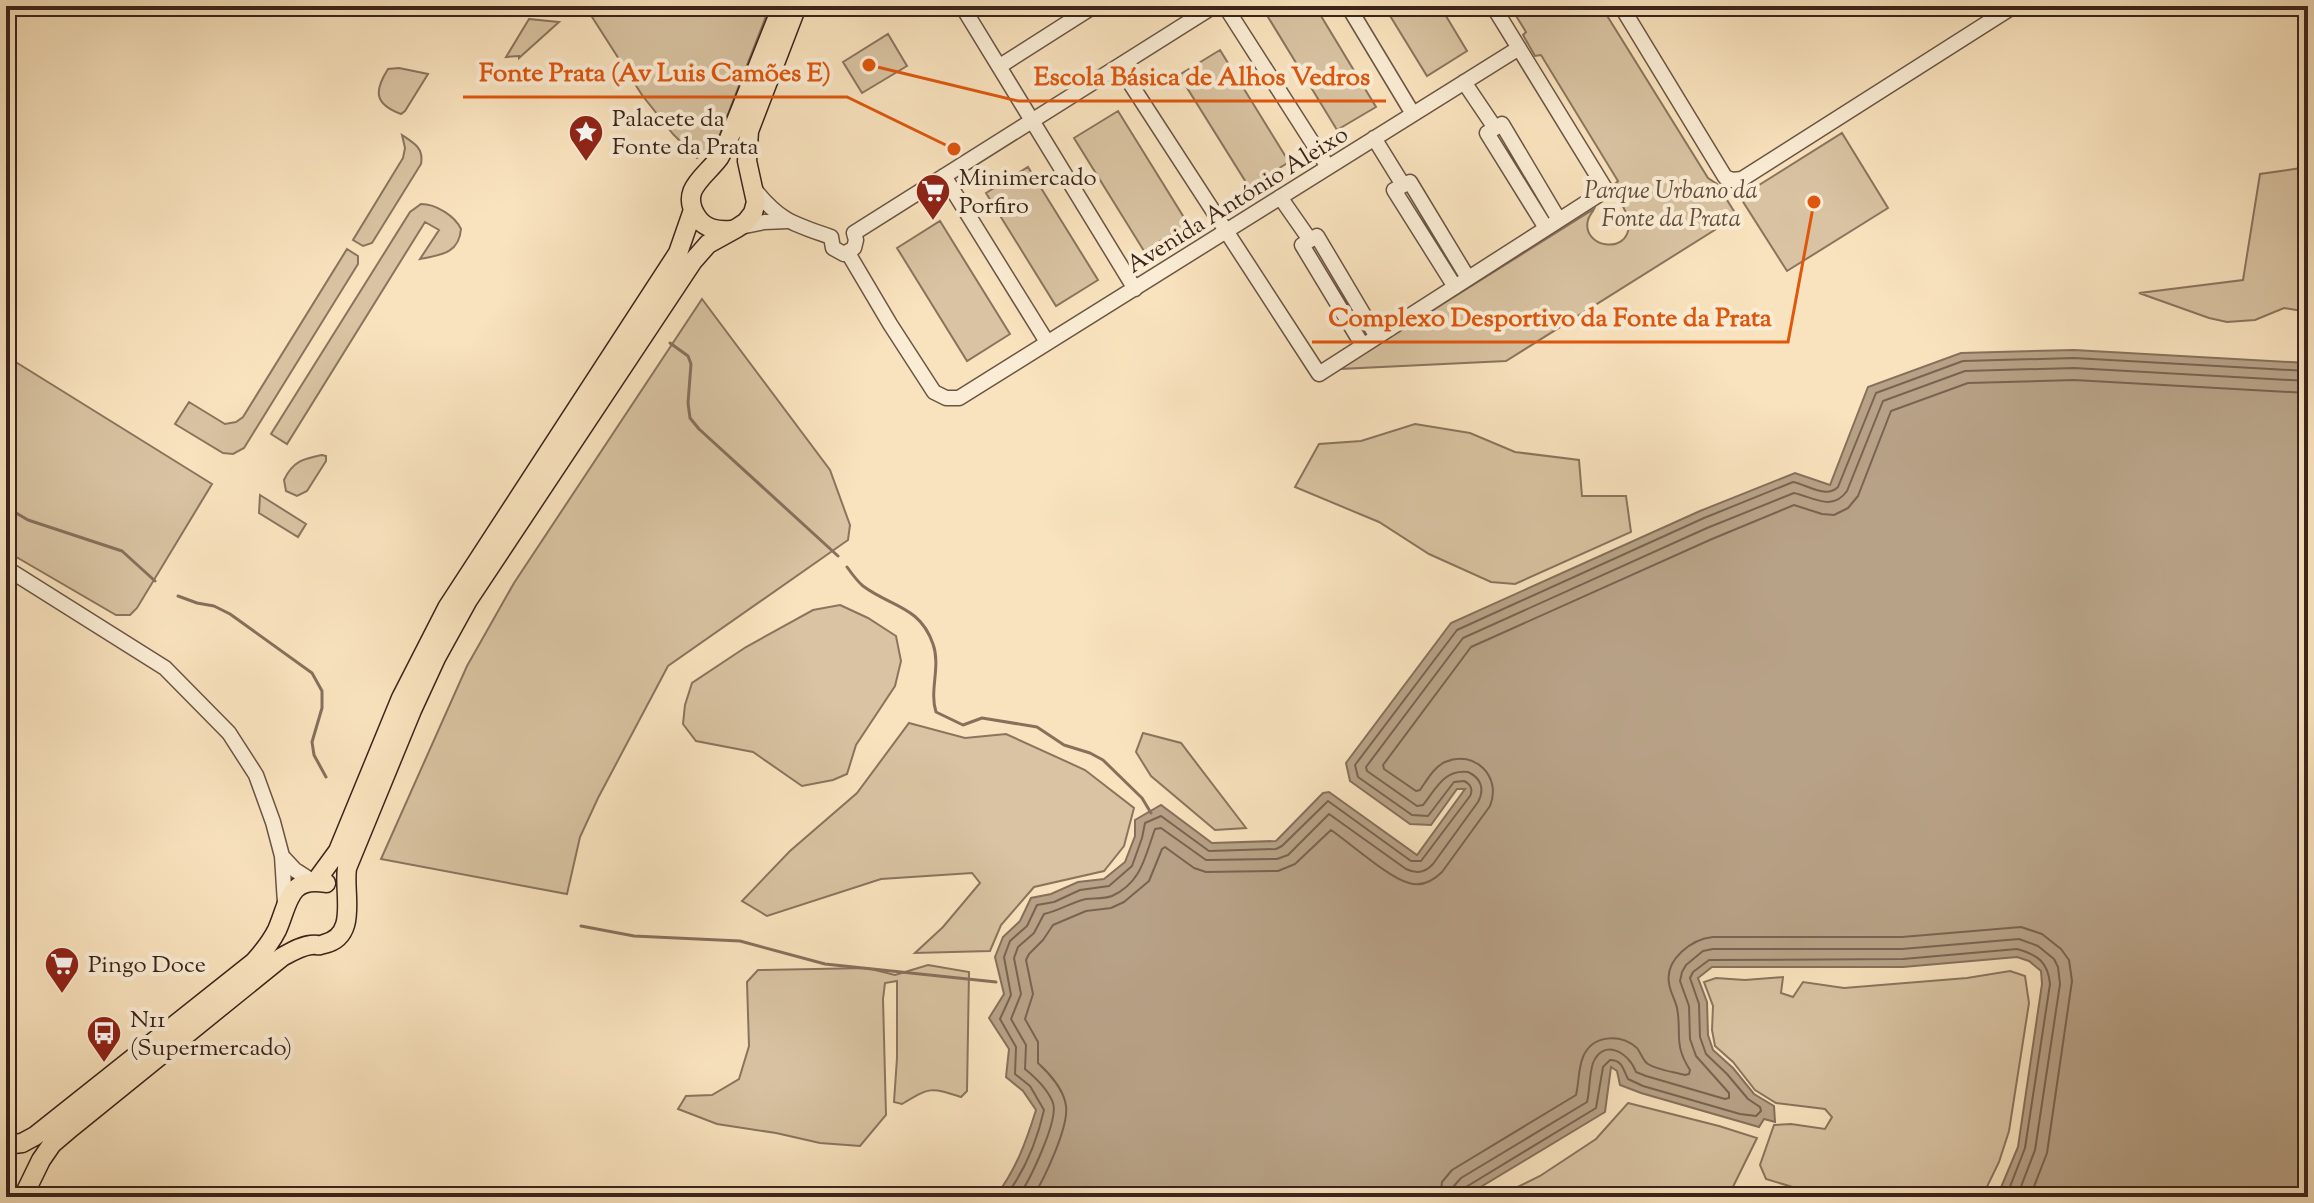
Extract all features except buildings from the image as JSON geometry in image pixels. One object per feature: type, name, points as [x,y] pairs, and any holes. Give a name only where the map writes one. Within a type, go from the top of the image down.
[{"type":"main road","points":[[6,1145],[22,1143],[35,1136],[254,962],[274,935],[296,888],[314,881],[327,868],[338,851],[401,698],[447,608],[678,253],[693,210],[692,192],[696,181],[720,157],[728,141],[782,6]]},
{"type":"main road","points":[[285,909],[286,925],[300,941],[321,945],[340,935],[348,915],[347,868],[412,710],[468,600],[681,277],[708,244],[746,222],[753,213],[756,202],[747,161],[749,131],[797,6]]},
{"type":"main road","points":[[708,171],[727,167],[745,175],[753,186]]},
{"type":"main road","points":[[693,210],[708,227],[719,231],[734,229]]},
{"type":"main road","points":[[314,881],[335,887],[347,904]]},
{"type":"main road","points":[[27,1192],[41,1160],[64,1133],[282,957],[310,945]]},
{"type":"main road","points":[[6,1145],[22,1155],[27,1163],[27,1192]]},
{"type":"street","points":[[962,6],[1135,289]]},
{"type":"street","points":[[1000,66],[1094,6]]},
{"type":"street","points":[[854,233],[1214,6]]},
{"type":"street","points":[[1225,6],[1328,167]]},
{"type":"street","points":[[1348,6],[1413,114]]},
{"type":"street","points":[[1119,66],[1319,374],[1606,190],[1493,6]]},
{"type":"street","points":[[1621,6],[1725,177],[1732,180],[1742,179],[2014,6]]},
{"type":"street","name":"Avenida António Aleixo","points":[[848,253],[934,392],[939,396],[959,398],[1519,48]]},
{"type":"street","points":[[1464,82],[1495,128]]},
{"type":"street","points":[[1546,228],[1487,133],[1495,128],[1502,124],[1559,220]]},
{"type":"street","points":[[1374,138],[1403,185]]},
{"type":"street","points":[[944,176],[1047,342]]},
{"type":"street","points":[[1455,287],[1394,190],[1410,182],[1468,278]]},
{"type":"street","points":[[753,186],[765,202],[787,221],[831,237]]},
{"type":"street","points":[[1280,197],[1310,240]]},
{"type":"street","points":[[734,229],[764,222],[787,221]]},
{"type":"street","points":[[847,228],[854,233],[856,244],[848,253],[836,251],[831,245],[831,237],[839,229],[847,228]]},
{"type":"street","points":[[1363,346],[1302,245],[1317,236],[1377,337]]},
{"type":"street","points":[[6,568],[165,668],[229,733],[256,775],[273,822],[282,856],[285,909]]},
{"type":"street","points":[[282,856],[295,870],[314,881]]},
{"type":"green space","points":[[585,6],[770,6],[712,149],[697,158],[673,134],[642,95]]},
{"type":"green space","points":[[1286,6],[1315,6],[1376,107],[1337,130],[1268,17]]},
{"type":"green space","points":[[1384,6],[1440,6],[1467,51],[1427,76]]},
{"type":"green space","name":"Parque Urbano da Fonte da Prata","points":[[1510,6],[1601,6],[1708,178],[1717,184],[1737,216],[1506,361],[1339,369],[1594,209],[1588,220],[1591,237],[1598,242],[1614,244],[1627,235],[1628,217],[1614,185],[1618,181],[1541,55],[1535,56],[1523,35],[1526,32]]},
{"type":"green space","points":[[529,19],[559,22],[519,58],[506,57]]},
{"type":"green space","points":[[888,34],[907,66],[862,93],[843,62]]},
{"type":"green space","points":[[1220,50],[1289,162],[1249,187],[1179,75]]},
{"type":"green space","points":[[388,69],[428,74],[401,114],[386,106],[379,96],[380,84]]},
{"type":"green space","points":[[1118,111],[1188,224],[1144,251],[1074,138]]},
{"type":"green space","points":[[1842,133],[1888,208],[1787,271],[1740,197]]},
{"type":"green space","points":[[402,135],[419,150],[421,164],[372,243],[363,246],[353,240],[403,158],[405,148]]},
{"type":"green space","points":[[1028,167],[1098,280],[1056,306],[986,193]]},
{"type":"green space","points":[[2308,167],[2308,312],[2284,308],[2255,320],[2227,322],[2139,293],[2243,280],[2260,174]]},
{"type":"green space","points":[[421,204],[439,208],[450,215],[461,229],[457,244],[447,252],[420,259],[439,230],[425,222],[287,444],[271,434],[410,212]]},
{"type":"green space","points":[[940,221],[1010,334],[967,361],[897,248]]},
{"type":"green space","points":[[347,249],[358,256],[358,264],[244,448],[233,454],[223,453],[175,424],[189,402],[225,424],[243,417]]},
{"type":"green space","points":[[702,299],[830,470],[850,525],[848,540],[668,666],[580,837],[567,894],[381,859],[467,666],[514,583]]},
{"type":"green space","points":[[6,356],[212,484],[130,615],[116,615],[6,551]]},
{"type":"green space","points":[[1415,424],[1470,433],[1515,452],[1579,460],[1582,496],[1626,496],[1631,532],[1515,584],[1491,582],[1429,554],[1379,522],[1295,487],[1319,444],[1361,441]]},
{"type":"green space","points":[[326,456],[326,461],[307,491],[297,496],[286,491],[284,480],[295,465]]},
{"type":"green space","points":[[260,495],[306,524],[298,537],[259,513]]},
{"type":"green space","points":[[840,605],[896,636],[901,661],[895,686],[856,745],[847,774],[802,786],[753,752],[696,741],[683,724],[692,683],[746,647],[813,610]]},
{"type":"green space","points":[[909,723],[965,738],[1006,734],[1085,770],[1134,808],[1124,846],[1104,871],[1034,887],[1001,925],[990,951],[915,953],[943,927],[980,883],[972,873],[881,879],[767,916],[742,901],[790,851],[857,793]]},
{"type":"green space","points":[[1143,733],[1181,743],[1246,828],[1215,830],[1151,776],[1136,752]]},
{"type":"green space","points":[[928,965],[969,972],[967,1091],[961,1097],[930,1090],[902,1104],[894,1102],[897,981],[885,983],[883,999],[886,1115],[860,1146],[820,1143],[717,1124],[678,1109],[686,1096],[712,1095],[739,1079],[749,1046],[747,982],[758,970],[867,968],[895,975]]},
{"type":"green space","points":[[2010,971],[2025,976],[2029,1003],[2009,1131],[1999,1162],[1983,1195],[1826,1197],[1766,1179],[1760,1165],[1774,1125],[1825,1129],[1832,1117],[1825,1109],[1776,1103],[1755,1090],[1733,1062],[1715,1046],[1713,1006],[1704,982],[1716,978],[1745,980],[1783,977],[1781,993],[1793,997],[1803,982],[1844,988],[1967,978]]},
{"type":"green space","points":[[1628,1103],[1757,1138],[1728,1197],[1497,1197],[1540,1176],[1596,1139]]},
{"type":"water","points":[[2074,350],[2308,363],[2308,1197],[1997,1197],[2018,1147],[2042,984],[2041,971],[2029,961],[2017,957],[1903,967],[1712,967],[1698,978],[1707,1002],[1708,1035],[1713,1050],[1754,1094],[1774,1106],[1775,1122],[1764,1119],[1759,1127],[1641,1093],[1620,1085],[1617,1071],[1611,1067],[1605,1112],[1464,1197],[995,1197],[1020,1155],[1036,1110],[1023,1091],[1006,1077],[1009,1049],[989,1018],[1004,994],[995,957],[1003,937],[1020,921],[1031,898],[1051,894],[1078,882],[1104,879],[1125,862],[1135,836],[1135,820],[1161,805],[1212,843],[1276,841],[1323,793],[1329,792],[1417,855],[1465,789],[1457,789],[1431,825],[1410,824],[1350,781],[1346,763],[1451,623],[1700,511],[1795,473],[1830,485],[1868,387],[1961,353]]},
{"type":"waterway","points":[[670,343],[688,356],[691,364],[690,418],[838,556]]},
{"type":"waterway","points":[[6,507],[28,520],[122,551],[155,581]]},
{"type":"waterway","points":[[847,567],[863,586],[913,614],[927,631],[935,652],[936,712],[963,725],[982,718],[1037,727],[1064,745],[1103,760],[1142,798],[1151,813]]},
{"type":"waterway","points":[[178,596],[230,614],[312,673],[322,691],[322,708],[312,742],[314,755],[326,777]]},
{"type":"waterway","points":[[581,926],[634,936],[740,941],[825,964],[996,982]]},
{"type":"place","name":"Escola Básica de Alhos Vedros","points":[[869,65]]},
{"type":"place","name":"Fonte Prata (Av Luis Camões E)","points":[[954,149]]},
{"type":"place","name":"Palacete da Fonte da Prata","points":[[586,163]]},
{"type":"place","name":"Complexo Desportivo da Fonte da Prata","points":[[1814,202]]},
{"type":"place","name":"Minimercado Porfiro","points":[[933,222]]},
{"type":"place","name":"Pingo Doce","points":[[62,995]]},
{"type":"place","name":"N11 (Supermercado)","points":[[104,1064]]}]
